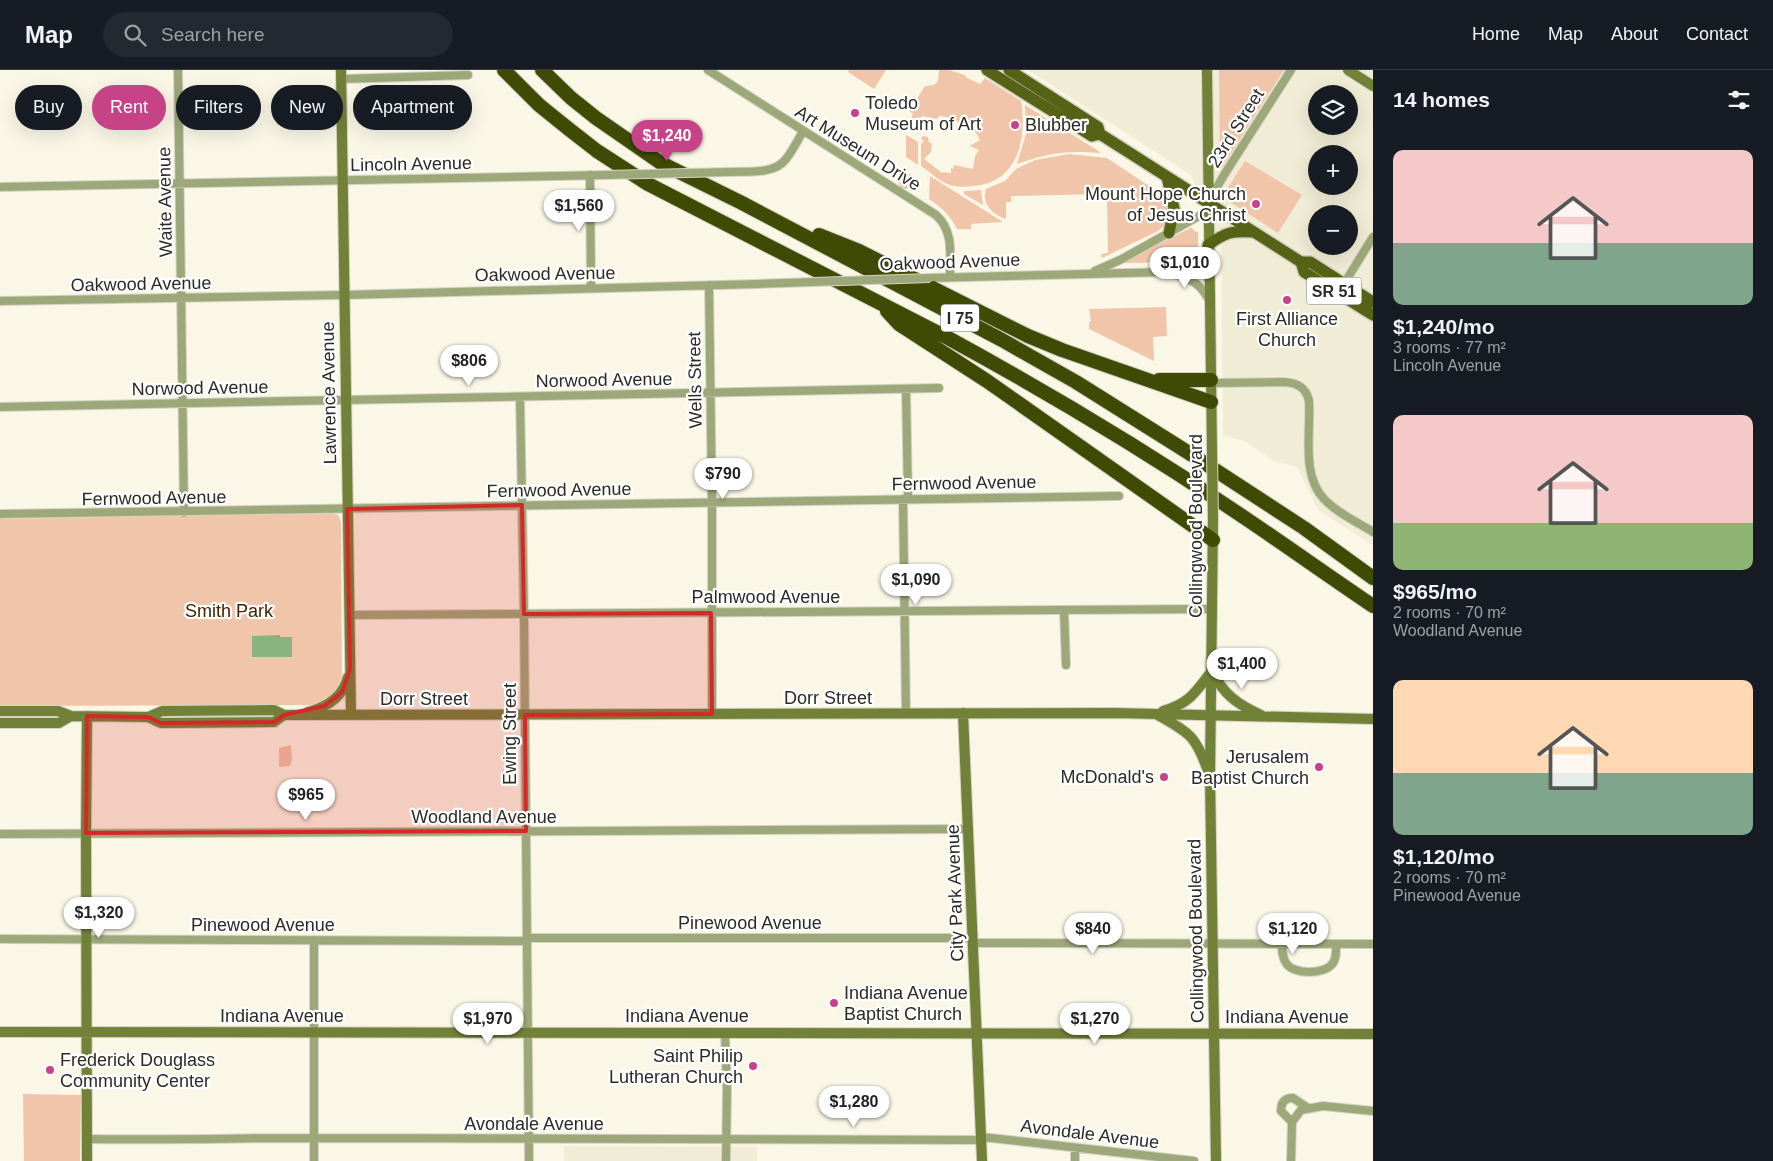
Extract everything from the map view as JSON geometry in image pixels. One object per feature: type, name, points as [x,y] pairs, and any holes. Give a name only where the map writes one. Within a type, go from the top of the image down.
[{"type":"highway","name":"I 75","points":[[504,70],[539,105],[570,130],[597,151],[648,184],[948,338],[1070,407],[1214,498],[1370,604]]},
{"type":"highway","name":"I 75","points":[[542,70],[571,98],[596,118],[661,163],[742,203],[993,335],[1076,382],[1280,512],[1373,578]]},
{"type":"highway","points":[[742,203],[859,251],[1028,336],[1062,350],[1211,402]]},
{"type":"highway","points":[[882,305],[899,324],[987,381],[1213,540]]},
{"type":"highway","points":[[1148,380],[1211,381]]},
{"type":"main road","name":"SR 51","points":[[987,70],[999,74],[1092,136],[1100,134]]},
{"type":"main road","name":"SR 51","points":[[1009,70],[1098,127],[1100,134],[1208,207],[1301,262],[1310,262],[1373,315]]},
{"type":"main road","points":[[1166,177],[1174,208],[1169,233]]},
{"type":"main road","points":[[1208,245],[1225,233],[1232,231],[1253,232]]},
{"type":"main road","name":"SR 51","points":[[1341,288],[1373,302]]},
{"type":"street","name":"Waite Avenue","points":[[178,70],[184,513]]},
{"type":"street","name":"Art Museum Drive","points":[[708,70],[942,220],[948,230],[950,277]]},
{"type":"street","name":"Collingwood Boulevard","points":[[1207,70],[1213,519],[1210,776],[1216,1161]]},
{"type":"street","name":"23rd Street","points":[[1208,207],[1224,175],[1291,70]]},
{"type":"street","points":[[1348,70],[1373,86]]},
{"type":"street","points":[[341,75],[468,75]]},
{"type":"street","name":"Lawrence Avenue","points":[[341,75],[351,715]]},
{"type":"street","name":"Lincoln Avenue","points":[[0,187],[766,170],[778,166],[786,159],[803,130]]},
{"type":"street","points":[[590,175],[591,288]]},
{"type":"street","name":"Oakwood Avenue","points":[[1092,273],[1169,233],[1208,207]]},
{"type":"street","points":[[1341,288],[1373,237]]},
{"type":"street","name":"Oakwood Avenue","points":[[0,301],[344,295],[1209,271]]},
{"type":"street","name":"Oakwood Avenue","points":[[1167,272],[1194,282],[1210,301]]},
{"type":"street","name":"Wells Street","points":[[709,285],[712,714]]},
{"type":"street","points":[[1211,381],[1284,382],[1295,383],[1302,387],[1309,401],[1310,468],[1314,483],[1324,499],[1373,532]]},
{"type":"street","points":[[906,388],[906,714]]},
{"type":"street","name":"Norwood Avenue","points":[[0,407],[939,388]]},
{"type":"street","name":"Ewing Street","points":[[520,397],[529,1161]]},
{"type":"street","name":"Fernwood Avenue","points":[[0,514],[184,513],[522,505],[1119,496]]},
{"type":"street","name":"Palmwood Avenue","points":[[349,616],[1213,609]]},
{"type":"street","points":[[1064,610],[1066,665]]},
{"type":"street","points":[[296,715],[332,702],[345,687],[350,669]]},
{"type":"street","points":[[1155,714],[1175,708],[1189,700],[1212,671],[1227,695],[1264,717]]},
{"type":"street","name":"Dorr Street","points":[[0,711],[58,711],[71,716],[148,717],[161,723],[274,722],[284,715],[1155,714],[1373,719]]},
{"type":"street","name":"City Park Avenue","points":[[963,714],[982,1161]]},
{"type":"street","points":[[1155,714],[1188,732],[1202,754],[1210,776]]},
{"type":"street","name":"Dorr Street","points":[[0,723],[59,723],[71,716]]},
{"type":"street","points":[[86,1161],[87,716]]},
{"type":"street","name":"Woodland Avenue","points":[[0,834],[969,829]]},
{"type":"street","name":"Pinewood Avenue","points":[[0,939],[973,941],[1373,944]]},
{"type":"street","points":[[314,940],[314,1161]]},
{"type":"street","points":[[1282,943],[1286,964],[1300,971],[1318,971],[1331,966],[1335,958],[1336,944]]},
{"type":"street","name":"Indiana Avenue","points":[[0,1032],[1373,1034]]},
{"type":"street","points":[[725,1033],[726,1161]]},
{"type":"street","points":[[1292,1122],[1282,1111],[1282,1103],[1285,1100],[1293,1098],[1308,1108]]},
{"type":"street","points":[[1291,1161],[1292,1122],[1301,1110],[1334,1106],[1373,1112]]},
{"type":"street","name":"Avondale Avenue","points":[[86,1140],[982,1138],[1194,1161]]},
{"type":"street","points":[[1075,1148],[1075,1161]]},
{"type":"highlighted area","points":[[522,505],[524,614],[711,613],[712,714],[525,715],[526,831],[86,833],[87,716],[148,717],[161,723],[274,722],[284,715],[324,706],[342,692],[350,669],[347,509]]},
{"type":"shaded area","points":[[1028,70],[1373,70],[1373,545],[1318,510],[1297,467],[1274,461],[1244,441],[1223,435],[1221,244],[1191,175]]},
{"type":"shaded area","points":[[280,635],[280,637],[292,637],[292,657],[252,657],[252,636]]},
{"type":"shaded area","points":[[564,1146],[757,1147],[757,1161],[564,1161]]},
{"type":"green space","points":[[849,70],[886,70],[874,89],[848,72]]},
{"type":"green space","points":[[939,70],[949,70],[965,75],[967,78],[980,84],[985,78],[1021,101],[1023,115],[1022,130],[1016,157],[1010,168],[1000,177],[988,183],[967,187],[946,184],[921,166],[921,144],[924,141],[921,139],[923,136],[928,137],[929,143],[932,143],[931,152],[924,159],[942,173],[951,173],[951,168],[953,169],[954,165],[973,169],[975,156],[979,150],[970,146],[980,140],[971,124],[958,131],[956,128],[960,124],[953,118],[939,116],[937,119],[922,116],[922,125],[911,118],[913,114],[909,111],[925,86],[934,85],[938,81]]},
{"type":"green space","points":[[1219,70],[1284,70],[1221,169],[1220,168]]},
{"type":"green space","points":[[1025,105],[1100,152],[1058,153],[1017,164],[1026,134]]},
{"type":"green space","points":[[906,135],[918,142],[918,165],[906,157]]},
{"type":"green space","points":[[1069,154],[1107,158],[1152,188],[1166,200],[1169,206],[1164,226],[1158,231],[1102,258],[1101,254],[1108,253],[1107,199],[1100,199],[1100,194],[1011,196],[1011,202],[1006,202],[1006,219],[997,215],[989,208],[985,199],[986,189],[1005,181],[1016,169],[1035,160]]},
{"type":"green space","points":[[1245,161],[1302,195],[1278,233],[1224,198],[1225,192]]},
{"type":"green space","points":[[903,173],[909,173],[914,178],[912,187],[903,189],[898,184],[898,178]]},
{"type":"green space","points":[[930,176],[1003,222],[971,224],[971,229],[957,229],[945,212],[929,199]]},
{"type":"green space","points":[[981,190],[983,205],[964,194],[964,191]]},
{"type":"green space","points":[[1192,227],[1194,231],[1198,232],[1198,262],[1122,263]]},
{"type":"green space","points":[[1166,307],[1167,336],[1153,337],[1154,361],[1089,329],[1089,322],[1091,321],[1089,309]]},
{"type":"green space","name":"Smith Park","points":[[332,513],[338,515],[341,522],[342,673],[336,691],[322,702],[310,705],[0,706],[0,519]]},
{"type":"green space","points":[[291,745],[292,760],[290,766],[279,767],[279,748]]},
{"type":"green space","points":[[23,1094],[81,1095],[80,1161],[24,1161]]},
{"type":"place","name":"Toledo Museum of Art","points":[[855,113]]},
{"type":"place","name":"Blubber","points":[[1015,125]]},
{"type":"place","name":"Mount Hope Church of Jesus Christ","points":[[1256,204]]},
{"type":"place","name":"First Alliance Church","points":[[1287,300]]},
{"type":"place","name":"Jerusalem Baptist Church","points":[[1319,767]]},
{"type":"place","name":"McDonald's","points":[[1164,777]]},
{"type":"place","name":"Indiana Avenue Baptist Church","points":[[834,1003]]},
{"type":"place","name":"Saint Philip Lutheran Church","points":[[753,1066]]},
{"type":"place","name":"Frederick Douglass Community Center","points":[[50,1070]]}]
